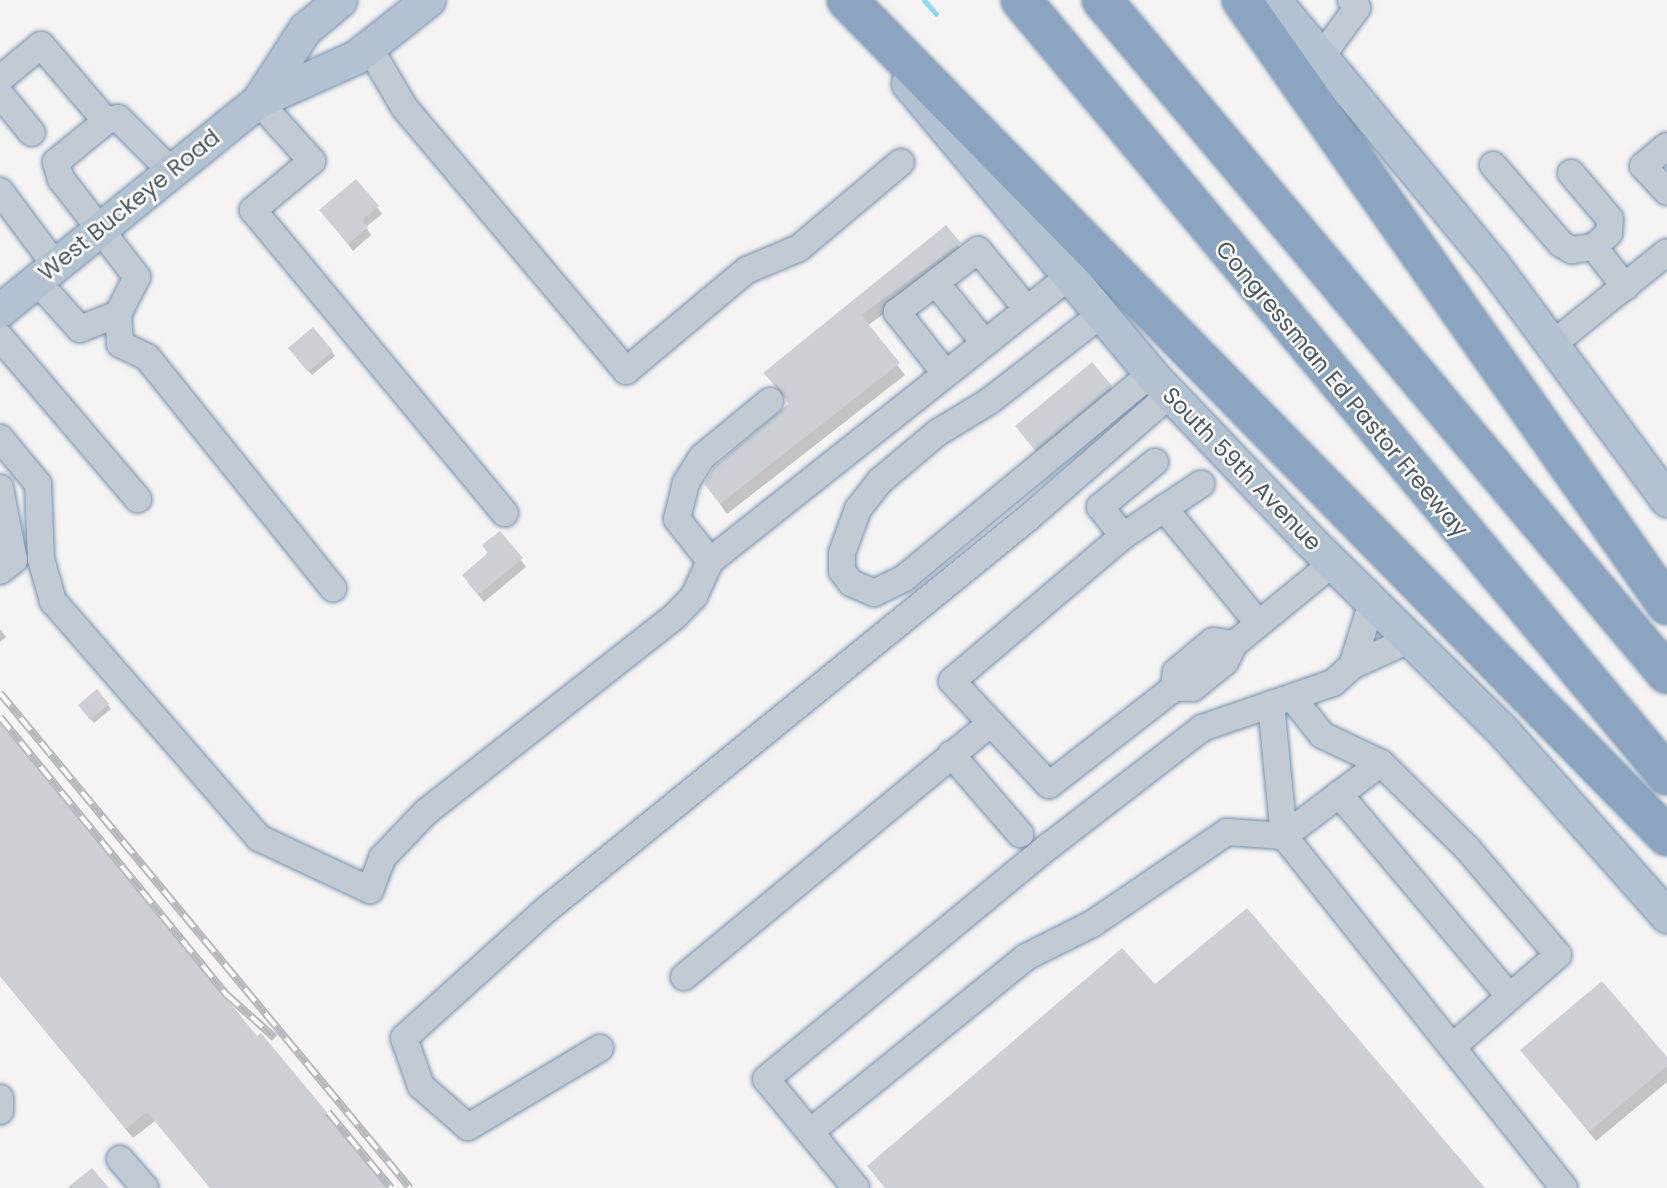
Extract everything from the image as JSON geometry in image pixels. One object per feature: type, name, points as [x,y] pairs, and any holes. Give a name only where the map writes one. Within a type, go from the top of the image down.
[{"type":"highway","points":[[845,0],[1667,836]]},
{"type":"highway","name":"Congressman Ed Pastor Freeway","points":[[1021,0],[1667,775]]},
{"type":"highway","points":[[1102,0],[1667,674]]},
{"type":"highway","points":[[1242,0],[1667,606]]},
{"type":"main road","name":"West Buckeye Road","points":[[258,101],[305,29],[340,0]]},
{"type":"main road","name":"West Buckeye Road","points":[[0,310],[258,101],[356,57],[428,0]]},
{"type":"main road","name":"South 59th Avenue","points":[[845,0],[1067,278],[1160,384],[1333,564],[1501,729],[1667,916]]},
{"type":"main road","points":[[1274,0],[1554,343],[1667,500]]},
{"type":"street","points":[[1321,57],[1358,3]]},
{"type":"street","points":[[0,79],[41,45],[106,121]]},
{"type":"street","points":[[369,47],[404,107],[626,371],[747,270],[799,248],[901,162]]},
{"type":"street","points":[[0,94],[43,147],[61,179],[137,277],[118,314],[120,344],[147,357],[333,588]]},
{"type":"street","points":[[258,101],[312,161],[253,210],[505,513]]},
{"type":"street","points":[[43,147],[106,121],[124,121],[171,172]]},
{"type":"street","points":[[1667,146],[1643,166],[1667,192]]},
{"type":"street","points":[[1493,165],[1561,244],[1572,250],[1594,247],[1609,233],[1610,219],[1571,173]]},
{"type":"street","points":[[0,191],[80,329],[118,314]]},
{"type":"street","points":[[1594,247],[1625,287]]},
{"type":"street","points":[[945,373],[897,312],[978,250],[1027,310]]},
{"type":"street","points":[[1554,343],[1667,252]]},
{"type":"street","points":[[0,438],[38,484],[41,559],[52,601],[259,838],[370,890],[382,858],[426,812],[675,616],[694,596],[710,561],[1067,278]]},
{"type":"street","points":[[936,283],[985,342]]},
{"type":"street","points":[[1099,316],[988,402],[937,433],[880,481],[858,509],[842,553],[842,571],[851,583],[874,593],[903,579],[1160,384]]},
{"type":"street","points":[[0,337],[138,499]]},
{"type":"street","points":[[600,1048],[468,1128],[421,1086],[404,1038],[547,909],[1028,518],[1160,384]]},
{"type":"street","points":[[710,561],[677,519],[686,483],[702,457],[770,401]]},
{"type":"street","points":[[1123,536],[1100,507],[1155,462]]},
{"type":"street","points":[[0,571],[14,560],[1,490],[27,471]]},
{"type":"street","points":[[1201,484],[1123,536],[952,681],[1049,785],[1174,688],[1193,688],[1225,662],[1234,644],[1333,564]]},
{"type":"street","points":[[1164,508],[1258,624]]},
{"type":"street","points":[[1352,666],[1372,602]]},
{"type":"street","points":[[856,1188],[766,1079],[1049,846],[1202,728],[1333,683],[1352,666],[1411,639]]},
{"type":"street","points":[[1281,701],[1322,735],[1381,763],[1468,848],[1559,955],[1452,1048]]},
{"type":"street","points":[[1281,701],[1284,835],[1563,1188]]},
{"type":"street","points":[[684,977],[991,723]]},
{"type":"street","points":[[951,754],[1020,834]]},
{"type":"street","points":[[810,1132],[1026,957],[1092,924],[1227,832],[1284,835],[1381,763]]},
{"type":"street","points":[[1339,794],[1510,997]]},
{"type":"street","points":[[0,1098],[0,1111]]},
{"type":"street","points":[[120,1159],[145,1188]]},
{"type":"building","points":[[356,179],[379,206],[362,220],[368,227],[348,244],[319,210]]},
{"type":"building","points":[[946,225],[961,243],[861,315],[900,363],[720,504],[704,484],[714,467],[788,404],[783,392],[763,373]]},
{"type":"building","points":[[313,327],[333,351],[308,372],[288,348]]},
{"type":"building","points":[[1092,362],[1112,386],[1035,450],[1015,426]]},
{"type":"building","points":[[500,531],[523,558],[478,595],[462,575],[488,553],[482,545]]},
{"type":"building","points":[[97,689],[109,704],[90,720],[78,705]]},
{"type":"building","points":[[0,722],[257,1036],[261,1033],[390,1188],[211,1188],[147,1112],[126,1129],[0,975]]},
{"type":"building","points":[[1247,908],[1485,1188],[885,1188],[867,1166],[1122,948],[1155,984]]},
{"type":"building","points":[[1602,981],[1667,1057],[1667,1066],[1589,1132],[1520,1050]]},
{"type":"building","points":[[92,1168],[109,1188],[67,1188]]},
{"type":"waterway","points":[[924,0],[936,14]]},
{"type":"railway","points":[[0,693],[410,1188]]},
{"type":"railway","points":[[0,717],[227,995],[275,1038]]},
{"type":"railway","points":[[328,1112],[391,1188]]}]
